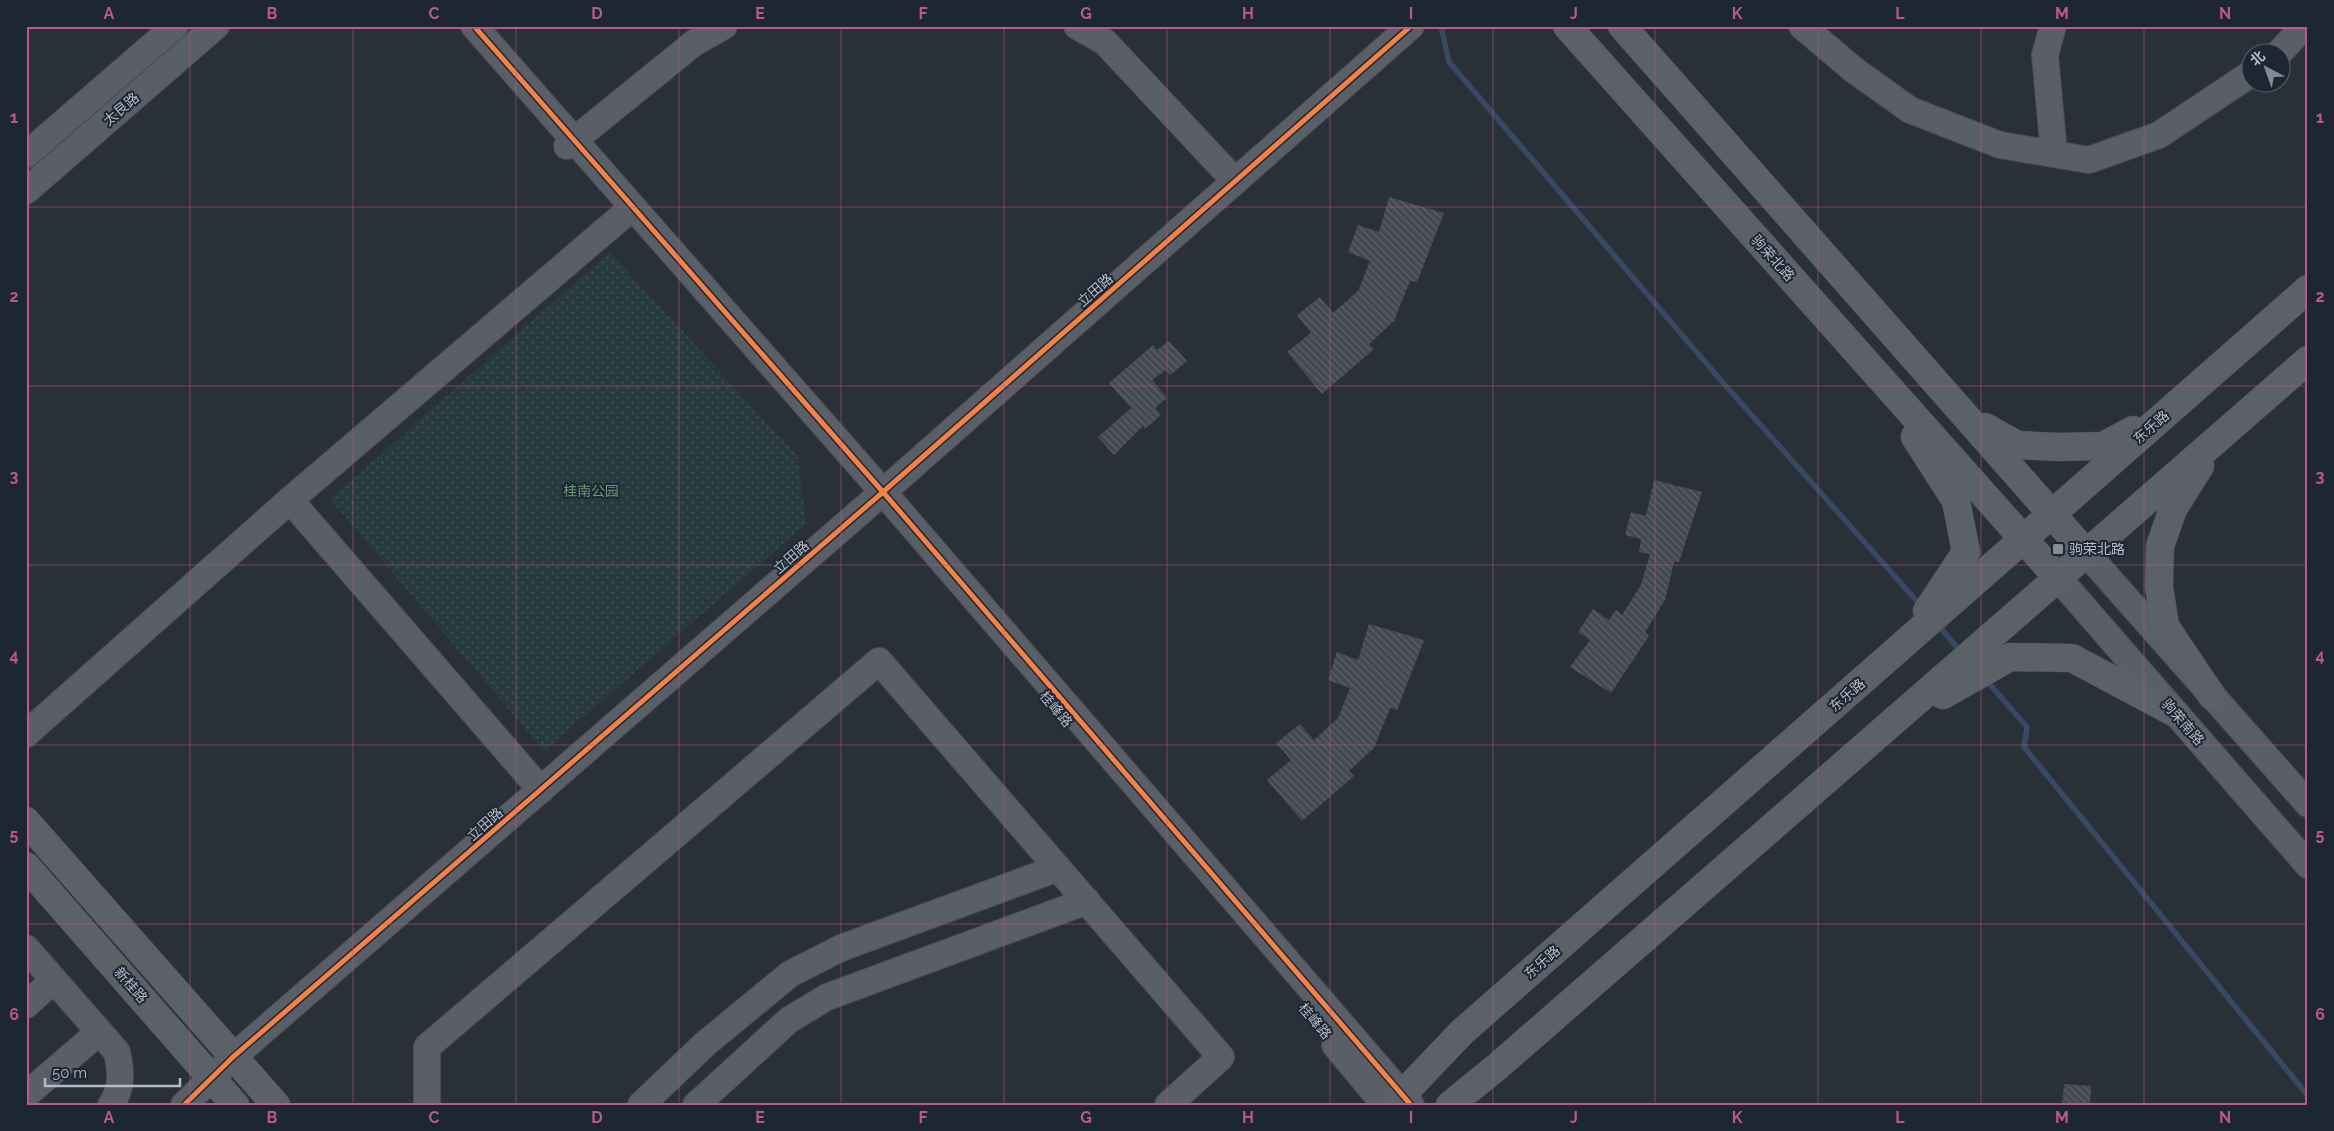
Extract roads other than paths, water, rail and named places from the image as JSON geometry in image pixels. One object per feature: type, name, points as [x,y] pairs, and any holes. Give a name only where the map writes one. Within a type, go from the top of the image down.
[{"type":"main road","name":"驹荣北路","points":[[1567,26],[2059,579]]},
{"type":"main road","points":[[1622,26],[2087,554]]},
{"type":"main road","name":"东乐路","points":[[1397,1102],[1462,1032],[1924,621],[2024,539],[2308,289]]},
{"type":"main road","points":[[1450,1105],[1498,1066],[1873,740],[1974,666],[2059,579],[2308,360]]},
{"type":"main road","points":[[1873,370],[1956,501],[1966,552],[1924,621]]},
{"type":"main road","points":[[1966,416],[2017,445],[2058,448],[2103,446],[2170,410]]},
{"type":"main road","points":[[2212,696],[2165,626],[2160,578],[2160,546],[2173,509],[2217,439]]},
{"type":"main road","points":[[1974,666],[2010,657],[2072,658],[2175,713]]},
{"type":"main road","points":[[26,821],[276,1105]]},
{"type":"main road","name":"新桂路","points":[[26,866],[235,1105]]},
{"type":"street","name":"太艮路","points":[[26,154],[175,26]]},
{"type":"street","name":"太艮路","points":[[26,191],[216,26]]},
{"type":"street","points":[[464,26],[571,143],[881,494],[1397,1102]]},
{"type":"street","points":[[474,26],[627,212],[881,494]]},
{"type":"street","points":[[571,143],[694,43],[724,26]]},
{"type":"street","points":[[1078,26],[1106,42],[1235,181]]},
{"type":"street","name":"立田路","points":[[184,1105],[234,1057],[881,494],[1411,26]]},
{"type":"street","points":[[1802,26],[1854,70],[1910,110],[2000,145],[2090,160],[2159,135],[2242,80]]},
{"type":"street","points":[[2053,26],[2045,55],[2054,154]]},
{"type":"street","points":[[2289,42],[2304,26]]},
{"type":"street","points":[[26,734],[290,500],[627,212]]},
{"type":"street","points":[[290,500],[541,790]]},
{"type":"street","points":[[2087,554],[2308,804]]},
{"type":"street","name":"驹荣南路","points":[[2059,579],[2308,865]]},
{"type":"street","points":[[427,1105],[427,1047],[879,661],[1221,1057],[1168,1105]]},
{"type":"street","points":[[641,1105],[706,1044],[790,974],[841,948],[1058,868]]},
{"type":"street","points":[[696,1105],[789,1020],[827,997],[1087,901]]},
{"type":"street","points":[[26,948],[117,1052],[120,1088],[111,1105]]},
{"type":"street","points":[[26,1005],[54,980]]},
{"type":"street","points":[[26,1095],[99,1032]]},
{"type":"waterway","points":[[1441,26],[1449,62],[1718,377],[1922,607]]},
{"type":"waterway","points":[[1938,625],[1961,652]]},
{"type":"waterway","points":[[1986,680],[2027,727],[2024,747],[2308,1096]]},
{"type":"place","name":"驹荣北路","points":[[2058,549]]},
{"type":"park label","name":"桂南公园","points":[[591,491]]}]
